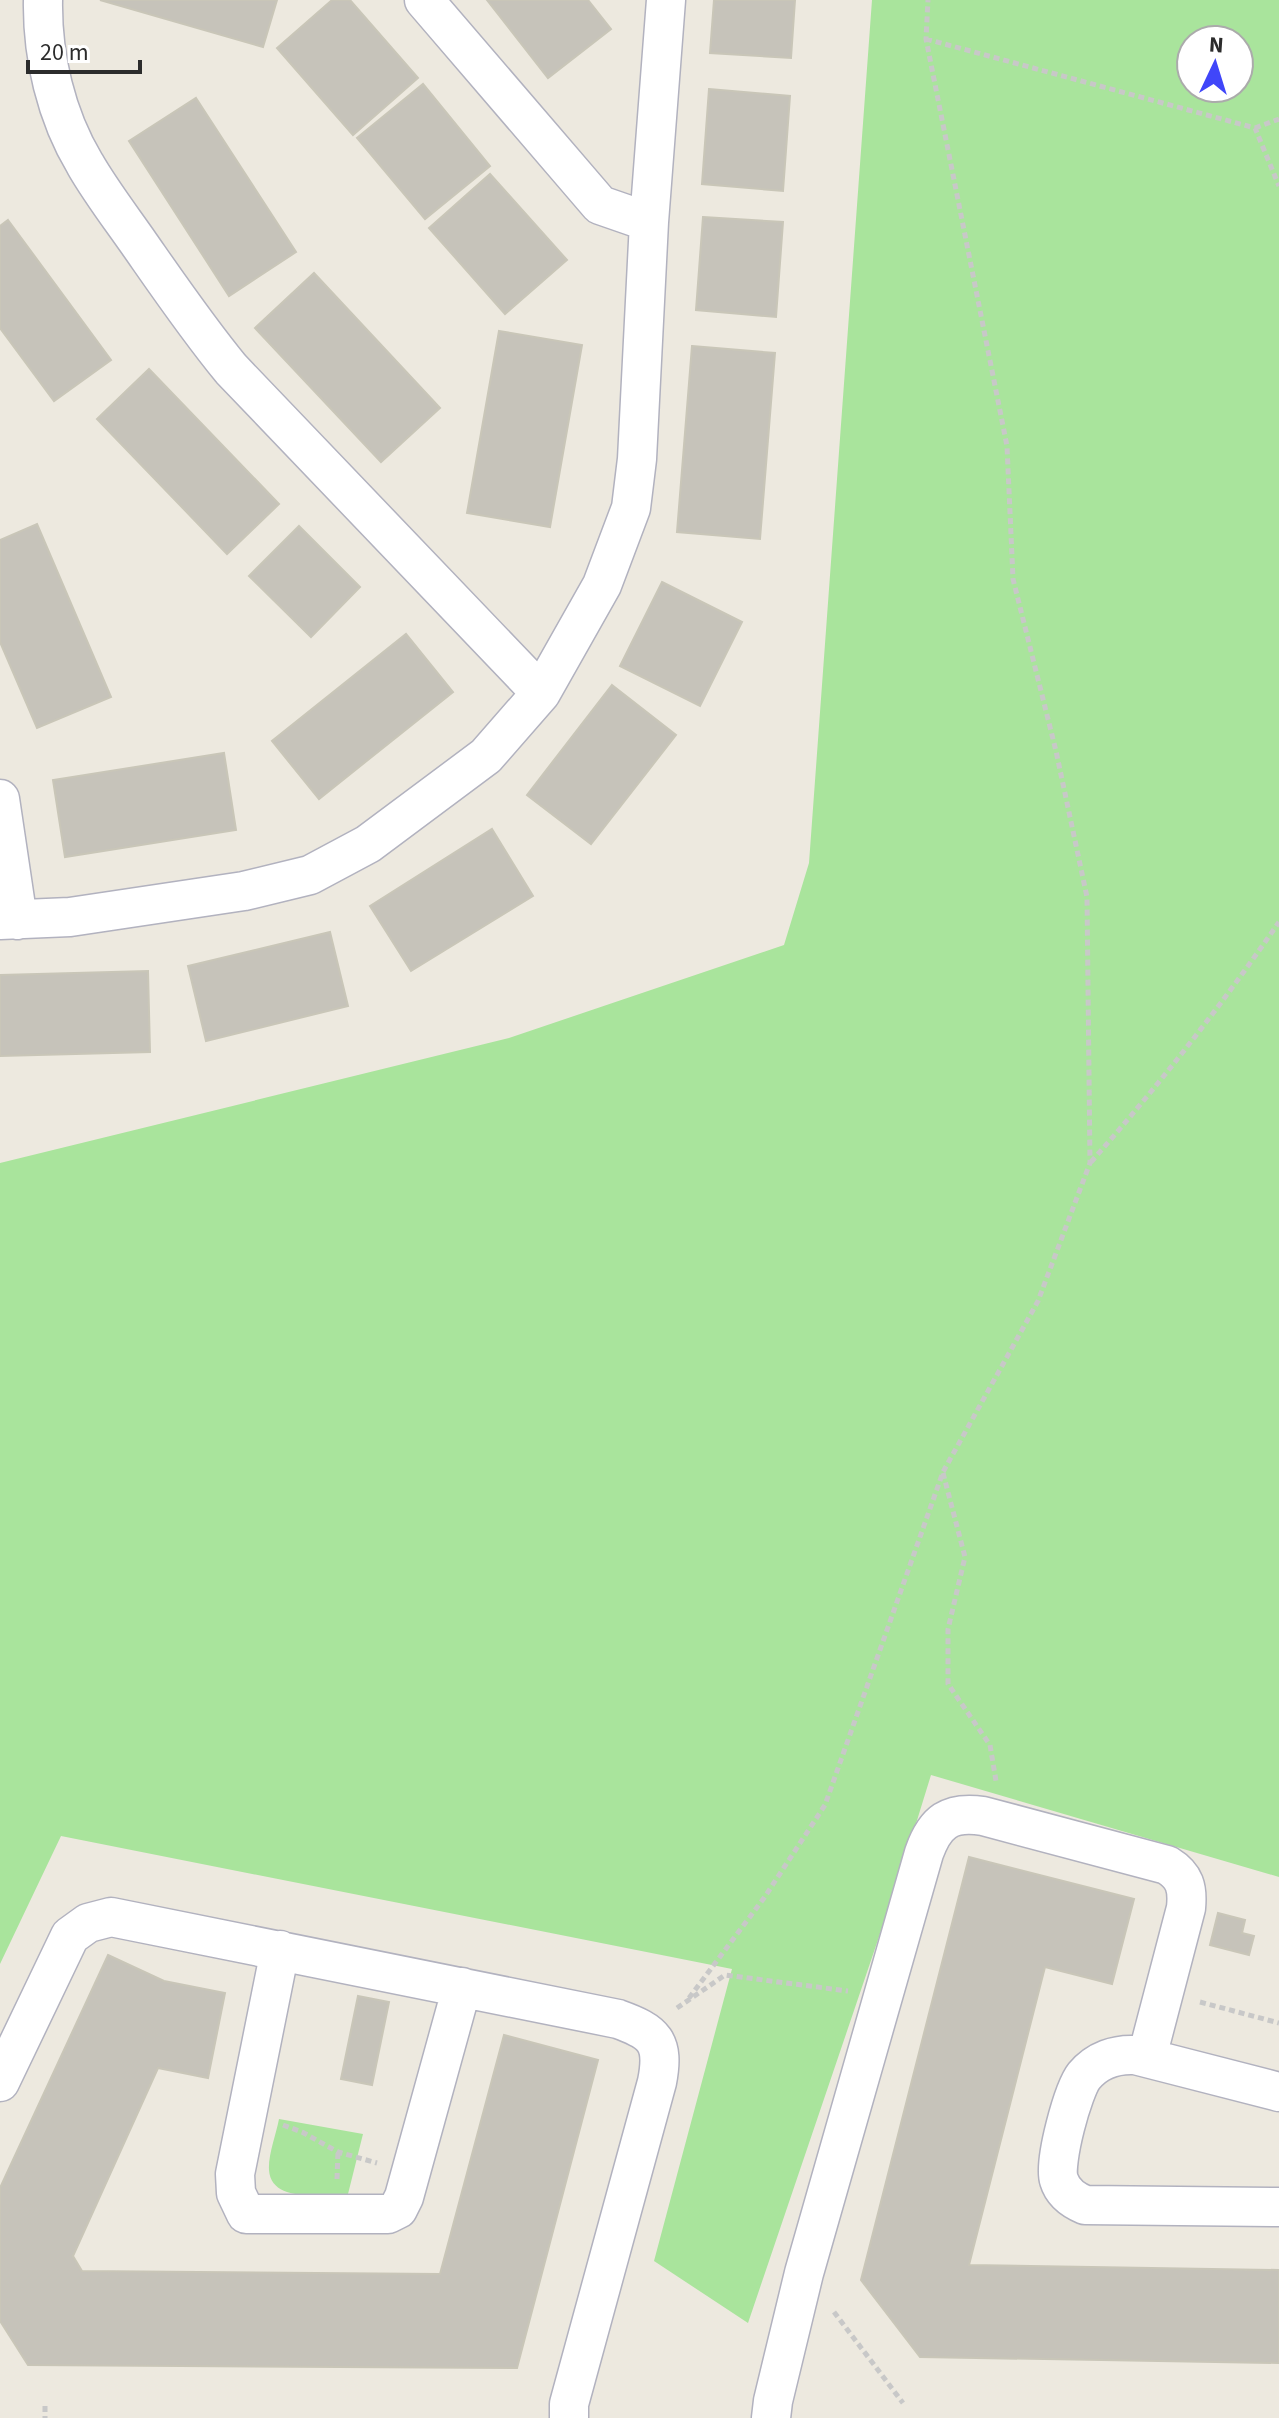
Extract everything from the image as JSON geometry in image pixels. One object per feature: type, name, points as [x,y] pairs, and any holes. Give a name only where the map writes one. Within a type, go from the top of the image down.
[{"type":"lane","points":[[43,0],[42,28],[50,74],[64,122],[84,164],[192,322],[231,369],[541,693]]},
{"type":"lane","points":[[424,0],[600,205],[649,222]]},
{"type":"lane","points":[[0,799],[9,920],[70,917],[244,891],[310,875],[368,844],[486,756],[541,693],[602,585],[631,508],[637,459],[649,222],[666,0]]},
{"type":"lane","points":[[771,2418],[804,2273],[930,1835],[940,1824],[960,1815],[983,1816],[1176,1870],[1186,1884],[1187,1900],[1147,2057]]},
{"type":"lane","points":[[0,2082],[70,1936],[88,1923],[111,1917],[618,2019],[648,2031],[659,2055],[657,2082],[569,2404],[569,2418]]},
{"type":"lane","points":[[280,1950],[235,2184],[246,2214],[388,2214],[400,2205],[462,1987]]},
{"type":"lane","points":[[1279,2092],[1147,2057],[1124,2054],[1103,2060],[1084,2077],[1077,2090],[1058,2163],[1059,2180],[1068,2195],[1085,2205],[1279,2207]]},
{"type":"path","points":[[928,0],[926,39],[1007,446],[1013,579],[1056,751],[1087,897],[1090,1163]]},
{"type":"path","points":[[926,39],[1255,128],[1279,119]]},
{"type":"path","points":[[1255,128],[1279,186]]},
{"type":"path","points":[[689,1998],[764,1898],[825,1805],[943,1472],[1038,1301],[1090,1163],[1160,1084],[1279,922]]},
{"type":"path","points":[[943,1472],[965,1557],[948,1629],[948,1684],[990,1745],[1004,1822]]},
{"type":"path","points":[[648,2031],[689,1998],[725,1975],[848,1991]]},
{"type":"path","points":[[1164,1993],[1279,2023]]},
{"type":"path","points":[[247,2118],[292,2127],[338,2152],[410,2173]]},
{"type":"path","points":[[804,2273],[903,2403]]},
{"type":"path","points":[[45,2406],[45,2418]]},
{"type":"green space","points":[[872,0],[1279,0],[1279,1877],[931,1775],[748,2323],[654,2261],[732,1969],[61,1836],[0,1964],[0,1163],[509,1038],[784,945],[809,863]]},
{"type":"green space","points":[[279,2119],[363,2134],[348,2194],[289,2193],[272,2181],[270,2158]]},
{"type":"building","points":[[100,0],[277,0],[263,47]]},
{"type":"building","points":[[332,0],[350,0],[418,78],[353,135],[277,48]]},
{"type":"building","points":[[487,0],[588,0],[611,29],[548,78]]},
{"type":"building","points":[[714,0],[795,0],[791,58],[710,53]]},
{"type":"building","points":[[423,84],[490,166],[425,219],[357,138]]},
{"type":"building","points":[[709,89],[790,96],[783,191],[702,184]]},
{"type":"building","points":[[196,98],[296,252],[229,296],[129,141]]},
{"type":"building","points":[[490,174],[567,260],[505,314],[429,228]]},
{"type":"building","points":[[703,217],[783,222],[776,317],[696,310]]},
{"type":"building","points":[[8,220],[111,360],[54,401],[0,328],[0,226]]},
{"type":"building","points":[[314,273],[440,408],[381,462],[255,328]]},
{"type":"building","points":[[499,331],[582,345],[550,527],[467,513]]},
{"type":"building","points":[[692,346],[775,353],[760,539],[677,532]]},
{"type":"building","points":[[149,369],[279,504],[227,554],[97,419]]},
{"type":"building","points":[[37,524],[111,697],[37,728],[0,642],[0,540]]},
{"type":"building","points":[[299,526],[360,587],[311,637],[249,576]]},
{"type":"building","points":[[662,582],[742,622],[700,706],[620,666]]},
{"type":"building","points":[[406,634],[453,692],[319,799],[272,741]]},
{"type":"building","points":[[612,685],[676,735],[591,844],[527,795]]},
{"type":"building","points":[[224,753],[236,830],[65,857],[53,780]]},
{"type":"building","points":[[492,829],[533,896],[411,971],[370,906]]},
{"type":"building","points":[[330,932],[348,1006],[206,1041],[188,966]]},
{"type":"building","points":[[148,971],[150,1052],[0,1056],[0,975]]},
{"type":"building","points":[[969,1857],[1134,1899],[1112,1984],[1045,1967],[969,2265],[1279,2270],[1279,2363],[920,2357],[861,2280]]},
{"type":"building","points":[[1218,1913],[1245,1920],[1242,1933],[1254,1936],[1249,1955],[1210,1945]]},
{"type":"building","points":[[108,1955],[164,1981],[225,1993],[208,2078],[158,2068],[73,2256],[82,2271],[440,2274],[504,2035],[598,2060],[517,2368],[28,2365],[0,2321],[0,2188]]},
{"type":"building","points":[[358,1996],[389,2002],[372,2085],[341,2079]]}]
